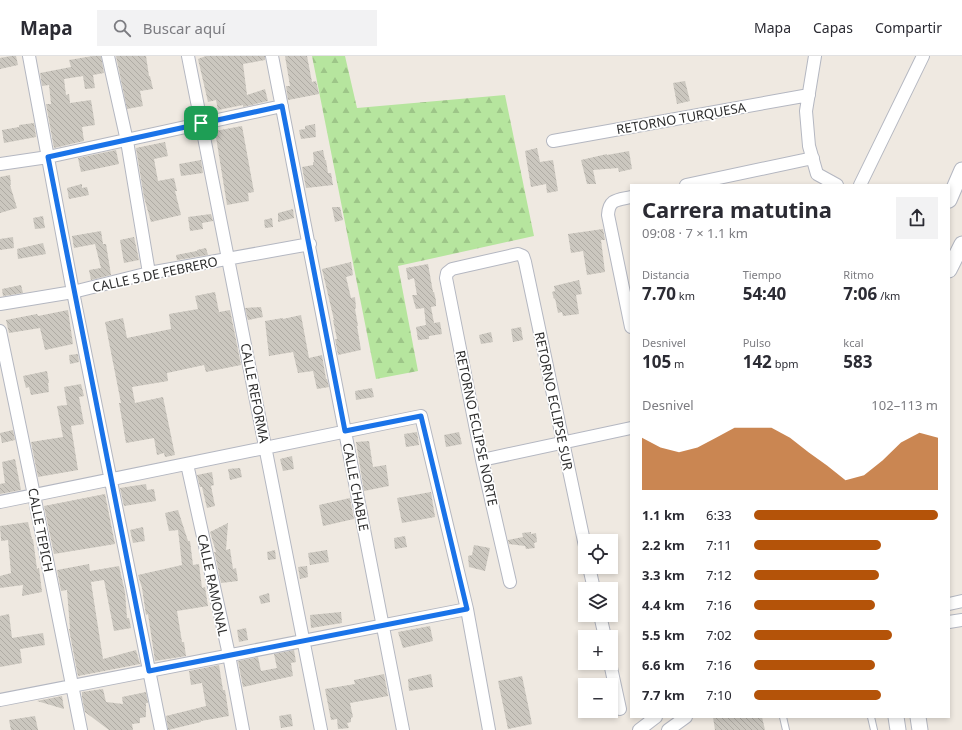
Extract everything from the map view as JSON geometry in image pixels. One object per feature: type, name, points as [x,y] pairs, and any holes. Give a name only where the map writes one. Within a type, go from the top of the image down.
[{"type":"street","points":[[29,56],[110,479],[161,730]]},
{"type":"street","points":[[108,56],[127,140],[149,273]]},
{"type":"street","name":"CALLE REFORMA","points":[[188,56],[321,730]]},
{"type":"street","name":"CALLE CHABLE","points":[[272,56],[404,730]]},
{"type":"street","points":[[815,56],[806,111],[809,146],[817,174],[835,184]]},
{"type":"street","points":[[860,184],[923,56]]},
{"type":"street","name":"RETORNO TURQUESA","points":[[553,141],[809,95]]},
{"type":"street","points":[[0,164],[48,157],[282,106]]},
{"type":"street","points":[[691,184],[812,158]]},
{"type":"street","points":[[950,198],[962,170]]},
{"type":"street","points":[[630,197],[614,200],[608,207],[608,215],[630,322]]},
{"type":"street","name":"CALLE 5 DE FEBRERO","points":[[0,304],[74,292],[149,273],[228,260],[310,244]]},
{"type":"street","points":[[950,268],[962,244]]},
{"type":"street","name":"RETORNO ECLIPSE NORTE","points":[[510,582],[482,460],[446,278],[447,273],[452,269],[518,254],[523,256]]},
{"type":"street","name":"RETORNO ECLIPSE SUR","points":[[523,256],[582,534]]},
{"type":"street","name":"CALLE TEPICH","points":[[0,331],[80,730]]},
{"type":"street","points":[[0,502],[421,416],[467,609],[489,730]]},
{"type":"street","points":[[482,460],[630,428]]},
{"type":"street","name":"CALLE RAMONAL","points":[[187,464],[229,655],[243,730]]},
{"type":"street","points":[[950,604],[962,601]]},
{"type":"street","points":[[0,700],[467,609]]},
{"type":"street","points":[[950,622],[962,620]]},
{"type":"street","points":[[612,670],[620,709]]},
{"type":"street","points":[[640,730],[655,718]]},
{"type":"street","points":[[668,730],[685,718]]},
{"type":"street","points":[[896,718],[898,730]]},
{"type":"street","points":[[918,718],[920,730]]},
{"type":"lane","points":[[783,718],[786,730]]},
{"type":"lane","points":[[871,718],[874,730]]},
{"type":"green space","points":[[312,56],[345,56],[357,108],[505,95],[534,236],[398,266],[418,371],[376,379]]},
{"type":"building","points":[[16,56],[18,65],[0,69],[0,58]]},
{"type":"building","points":[[101,56],[104,73],[93,75],[95,88],[85,89],[83,76],[64,79],[66,95],[69,94],[70,103],[91,100],[95,125],[82,127],[84,141],[54,148],[46,104],[51,104],[49,85],[42,86],[40,73],[71,67],[69,60]]},
{"type":"building","points":[[116,56],[146,56],[149,76],[153,89],[140,91],[143,106],[127,109]]},
{"type":"building","points":[[206,56],[265,56],[265,60],[243,64],[247,95],[265,89],[268,101],[243,107],[243,105],[218,110],[216,100],[208,102],[198,59]]},
{"type":"building","points":[[285,56],[307,56],[312,82],[316,81],[319,94],[288,100],[286,86],[290,86]]},
{"type":"building","points":[[685,81],[690,101],[677,104],[673,83]]},
{"type":"building","points":[[34,123],[36,137],[4,143],[2,130],[19,127],[19,125]]},
{"type":"building","points":[[315,124],[316,137],[301,139],[299,130],[305,129],[305,126]]},
{"type":"building","points":[[242,126],[254,192],[248,193],[249,201],[227,205],[215,131]]},
{"type":"building","points":[[165,142],[168,156],[154,159],[158,181],[174,178],[177,191],[175,191],[181,215],[151,222],[144,197],[136,148]]},
{"type":"building","points":[[537,148],[540,162],[553,160],[558,191],[547,193],[546,184],[531,187],[525,151]]},
{"type":"building","points":[[116,150],[119,164],[81,172],[78,158]]},
{"type":"building","points":[[323,150],[328,173],[331,173],[333,185],[306,188],[302,167],[313,165],[313,152]]},
{"type":"building","points":[[629,151],[632,169],[619,172],[618,168],[593,170],[596,184],[587,184],[581,160]]},
{"type":"building","points":[[201,160],[203,173],[181,176],[179,164]]},
{"type":"building","points":[[10,175],[10,185],[17,208],[0,213],[0,177]]},
{"type":"building","points":[[82,184],[82,188],[87,187],[89,195],[69,199],[67,188]]},
{"type":"building","points":[[332,207],[340,207],[343,220],[335,222]]},
{"type":"building","points":[[293,209],[294,218],[278,222],[278,213]]},
{"type":"building","points":[[211,214],[213,221],[202,223],[203,229],[190,231],[188,217]]},
{"type":"building","points":[[43,216],[45,228],[35,229],[33,218]]},
{"type":"building","points":[[272,218],[273,227],[265,228],[264,220]]},
{"type":"building","points":[[603,229],[605,240],[601,240],[605,272],[587,275],[583,251],[571,253],[568,234]]},
{"type":"building","points":[[101,231],[103,244],[106,244],[111,275],[91,280],[89,270],[101,268],[95,244],[74,248],[72,236]]},
{"type":"building","points":[[13,237],[14,248],[0,250],[0,239]]},
{"type":"building","points":[[134,237],[139,260],[124,263],[120,240]]},
{"type":"building","points":[[43,243],[46,254],[18,259],[17,249]]},
{"type":"building","points":[[206,248],[208,255],[177,260],[176,255]]},
{"type":"building","points":[[351,262],[353,275],[346,277],[351,298],[355,297],[355,309],[361,350],[338,355],[334,320],[322,269]]},
{"type":"building","points":[[428,264],[436,301],[436,306],[431,307],[434,323],[440,322],[442,334],[429,336],[429,339],[418,340],[416,327],[426,325],[424,308],[416,309],[412,295],[417,295],[414,278],[408,280],[406,268]]},
{"type":"building","points":[[579,280],[582,294],[576,295],[579,314],[563,316],[562,312],[558,313],[555,298],[554,299],[552,292],[555,291],[554,286]]},
{"type":"building","points":[[21,285],[23,293],[3,296],[2,289]]},
{"type":"building","points":[[215,292],[219,312],[230,310],[241,365],[206,372],[204,365],[167,373],[168,381],[132,387],[135,403],[163,397],[175,455],[165,457],[164,453],[157,455],[154,438],[126,443],[119,403],[121,403],[105,322],[123,318],[127,338],[171,329],[169,314],[198,309],[195,296]]},
{"type":"building","points":[[261,307],[263,317],[248,320],[245,308]]},
{"type":"building","points":[[68,310],[73,344],[45,350],[40,328],[9,333],[6,320]]},
{"type":"building","points":[[301,315],[309,358],[322,355],[326,379],[329,387],[317,389],[313,371],[298,373],[293,352],[269,356],[265,321]]},
{"type":"building","points":[[521,327],[523,340],[513,342],[511,329]]},
{"type":"building","points":[[491,332],[493,342],[481,344],[479,335]]},
{"type":"building","points":[[78,354],[79,362],[70,364],[69,355]]},
{"type":"building","points":[[47,371],[49,392],[31,395],[29,387],[26,388],[23,376]]},
{"type":"building","points":[[81,384],[84,396],[79,397],[84,424],[71,426],[78,470],[38,477],[31,442],[63,437],[57,406],[67,405],[64,387]]},
{"type":"building","points":[[372,388],[374,397],[356,400],[355,391]]},
{"type":"building","points":[[13,430],[15,440],[2,443],[0,433]]},
{"type":"building","points":[[417,432],[419,445],[406,447],[404,434]]},
{"type":"building","points":[[459,432],[462,444],[446,447],[444,435]]},
{"type":"building","points":[[369,441],[373,467],[386,465],[389,486],[364,491],[356,442]]},
{"type":"building","points":[[292,456],[294,469],[283,471],[280,459]]},
{"type":"building","points":[[15,459],[21,490],[0,494],[0,484],[5,483],[2,462]]},
{"type":"building","points":[[240,468],[242,477],[230,480],[228,469]]},
{"type":"building","points":[[212,472],[214,485],[211,486],[215,506],[207,508],[202,487],[200,487],[197,475]]},
{"type":"building","points":[[146,484],[147,490],[154,489],[156,501],[124,506],[120,488]]},
{"type":"building","points":[[431,492],[435,517],[402,523],[397,498]]},
{"type":"building","points":[[105,494],[115,544],[54,554],[44,506]]},
{"type":"building","points":[[350,498],[354,519],[323,526],[319,505]]},
{"type":"building","points":[[178,510],[188,541],[190,541],[193,565],[199,564],[202,588],[205,587],[208,606],[177,611],[186,656],[155,661],[148,614],[146,615],[142,588],[138,575],[182,565],[178,530],[169,531],[165,513]]},
{"type":"building","points":[[28,522],[33,539],[37,569],[39,568],[42,592],[22,596],[23,585],[0,588],[0,576],[11,573],[8,540],[1,541],[0,526]]},
{"type":"building","points":[[228,523],[226,550],[230,549],[233,569],[236,568],[238,581],[221,583],[214,552],[216,552],[210,532]]},
{"type":"building","points":[[143,527],[145,541],[133,543],[130,530]]},
{"type":"building","points":[[531,532],[531,534],[536,533],[537,542],[534,543],[535,548],[526,549],[525,546],[509,544],[508,540],[523,537],[522,533]]},
{"type":"building","points":[[405,536],[407,547],[395,549],[394,538]]},
{"type":"building","points":[[474,545],[490,548],[485,571],[469,567],[468,556],[472,555]]},
{"type":"building","points":[[275,550],[276,559],[268,560],[267,552]]},
{"type":"building","points":[[327,550],[329,562],[310,565],[308,553]]},
{"type":"building","points":[[89,564],[90,571],[119,566],[125,592],[127,618],[129,618],[131,628],[114,631],[104,580],[91,582],[103,659],[136,650],[140,664],[78,676],[69,629],[67,590],[61,591],[57,570]]},
{"type":"building","points":[[307,566],[308,577],[300,579],[298,567]]},
{"type":"building","points":[[269,593],[270,602],[261,604],[259,596]]},
{"type":"building","points":[[341,612],[342,623],[311,628],[310,615]]},
{"type":"building","points":[[9,614],[12,638],[43,633],[45,645],[20,649],[22,663],[0,667],[0,616]]},
{"type":"building","points":[[430,626],[433,641],[403,648],[398,632]]},
{"type":"building","points":[[246,628],[248,640],[239,642],[237,630]]},
{"type":"building","points":[[294,650],[296,662],[291,663],[293,676],[243,687],[238,661],[258,657],[261,671],[277,668],[274,654]]},
{"type":"building","points":[[219,665],[229,716],[201,721],[168,730],[166,716],[206,706],[202,683],[191,685],[189,671]]},
{"type":"building","points":[[384,674],[388,696],[350,703],[353,717],[351,718],[351,722],[347,723],[349,728],[338,729],[337,719],[331,720],[325,689],[355,684],[354,680]]},
{"type":"building","points":[[431,674],[433,687],[409,691],[408,679]]},
{"type":"building","points":[[522,676],[532,724],[508,729],[498,681]]},
{"type":"building","points":[[103,689],[106,702],[123,704],[122,697],[146,692],[148,703],[146,703],[146,717],[140,718],[140,723],[132,724],[133,730],[109,730],[85,712],[82,697],[82,692]]},
{"type":"building","points":[[62,696],[64,709],[37,701]]},
{"type":"building","points":[[291,714],[293,726],[281,728],[279,716]]},
{"type":"building","points":[[35,716],[38,730],[11,730],[9,720]]},
{"type":"building","points":[[713,718],[762,718],[765,730],[715,730]]},
{"type":"route","points":[[282,106],[310,244],[345,431],[421,416],[467,609],[149,671],[110,479],[48,157],[201,123],[282,106]]}]
